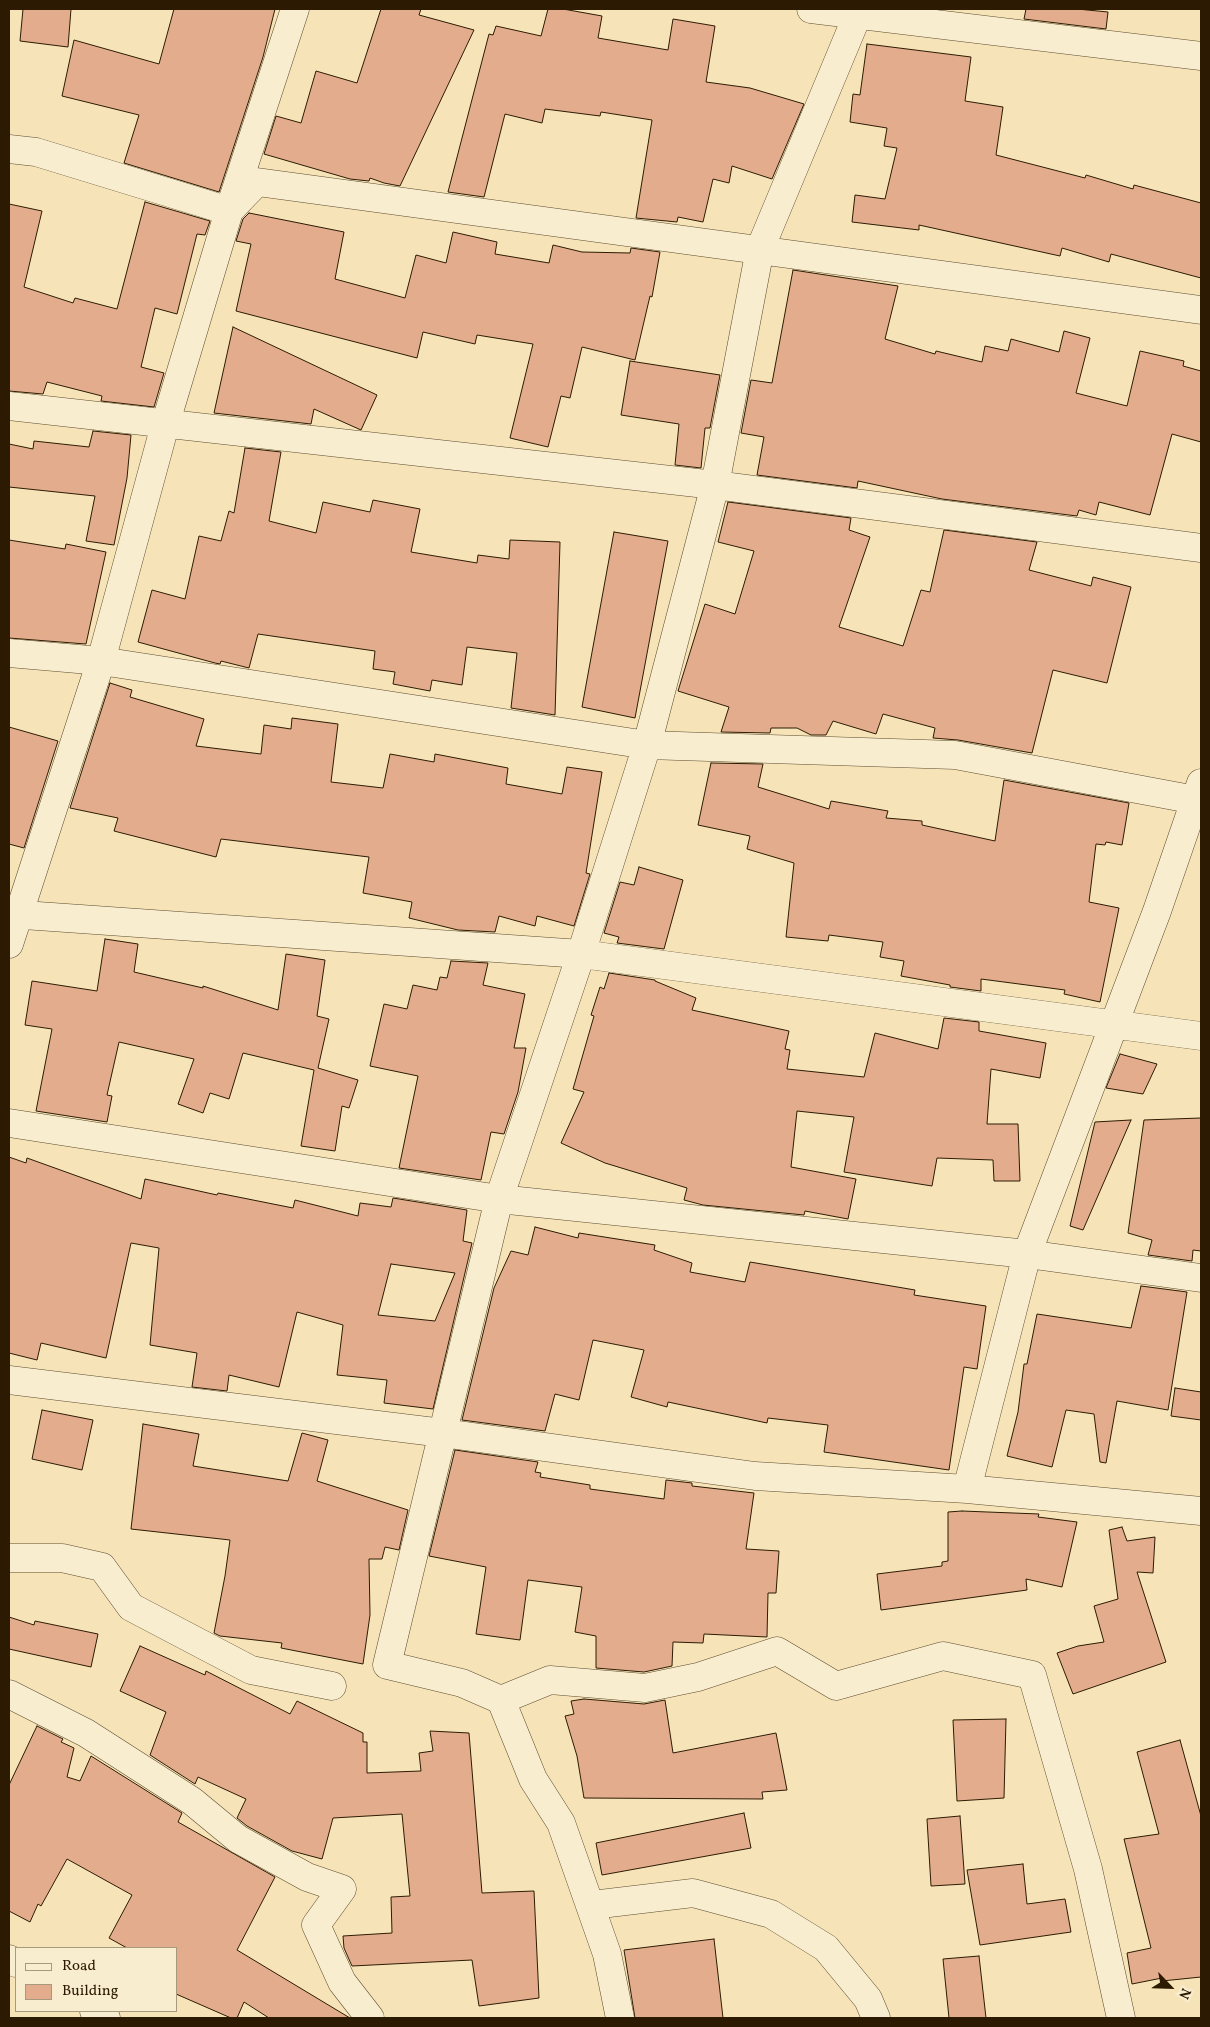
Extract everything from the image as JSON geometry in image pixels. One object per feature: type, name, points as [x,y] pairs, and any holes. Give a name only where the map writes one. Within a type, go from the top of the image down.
[{"type":"street","points":[[9,944],[13,915],[101,661],[165,425],[229,211],[295,9]]},
{"type":"street","points":[[811,9],[860,11],[1201,56]]},
{"type":"street","points":[[620,2018],[607,1954],[592,1905],[561,1823],[533,1779],[501,1700],[462,1682],[388,1665],[499,1199],[581,954],[647,745],[715,485],[760,249],[860,11]]},
{"type":"street","points":[[9,149],[36,152],[229,211]]},
{"type":"street","points":[[229,211],[257,182],[1201,310]]},
{"type":"street","points":[[9,406],[165,425],[715,485],[1201,548]]},
{"type":"street","points":[[9,653],[101,661],[647,745],[955,755],[1199,794],[1027,1254],[967,1489]]},
{"type":"street","points":[[13,915],[581,954],[1201,1036]]},
{"type":"street","points":[[9,1123],[499,1199],[1027,1254],[1201,1278]]},
{"type":"street","points":[[9,1380],[443,1433],[755,1476],[967,1489],[1201,1511]]},
{"type":"street","points":[[9,1558],[62,1558],[102,1568],[131,1607],[251,1670],[332,1686]]},
{"type":"street","points":[[501,1700],[550,1680],[645,1688],[698,1677],[777,1651],[836,1686],[943,1656],[1032,1674],[1088,1869],[1121,2018]]},
{"type":"street","points":[[9,1694],[94,1738],[192,1801],[238,1839],[307,1878],[342,1889],[316,1925],[342,1982],[370,2018]]},
{"type":"street","points":[[592,1905],[693,1893],[771,1914],[826,1948],[868,1999],[876,2018]]},
{"type":"building","points":[[23,9],[71,9],[68,47],[20,41]]},
{"type":"building","points":[[174,9],[275,9],[263,57],[219,192],[124,163],[139,115],[62,96],[74,40],[159,64]]},
{"type":"building","points":[[381,9],[421,9],[419,15],[474,30],[400,186],[370,178],[369,181],[350,179],[264,154],[276,116],[301,123],[316,71],[357,83]]},
{"type":"building","points":[[548,9],[563,9],[602,16],[598,38],[668,50],[673,19],[715,26],[706,82],[750,88],[804,104],[772,179],[732,166],[729,183],[713,179],[703,222],[678,217],[677,222],[636,218],[652,120],[601,112],[600,116],[545,109],[542,123],[505,114],[484,197],[448,192],[489,34],[493,35],[496,26],[541,36]]},
{"type":"building","points":[[1026,9],[1077,9],[1108,12],[1106,29],[1024,19]]},
{"type":"building","points":[[867,44],[971,57],[965,101],[1003,107],[996,155],[1085,178],[1086,175],[1133,189],[1134,185],[1201,203],[1201,278],[1111,254],[1109,262],[1062,248],[1060,256],[919,225],[919,230],[852,222],[855,195],[885,199],[897,148],[884,146],[887,128],[850,122],[853,94],[860,95]]},
{"type":"building","points":[[145,202],[210,221],[205,235],[197,234],[177,314],[155,308],[141,367],[164,373],[154,407],[101,401],[102,396],[47,382],[43,394],[9,391],[9,204],[42,211],[24,287],[73,303],[75,298],[117,309]]},
{"type":"building","points":[[249,213],[344,232],[335,279],[405,298],[416,255],[446,263],[453,232],[497,242],[495,254],[549,263],[553,245],[582,252],[630,253],[631,248],[660,252],[652,297],[650,296],[635,360],[582,347],[570,398],[561,396],[548,447],[510,438],[533,344],[477,335],[475,344],[423,332],[417,358],[236,311],[251,244],[236,241],[243,219]]},
{"type":"building","points":[[793,270],[898,286],[885,339],[935,354],[936,351],[982,362],[985,346],[1008,351],[1011,339],[1059,352],[1064,331],[1090,338],[1076,393],[1127,406],[1140,351],[1184,361],[1183,366],[1201,371],[1201,442],[1172,434],[1150,515],[1099,502],[1096,515],[1079,510],[1077,516],[942,499],[858,481],[857,488],[757,475],[764,437],[741,433],[751,380],[772,383]]},
{"type":"building","points":[[233,327],[377,395],[361,430],[314,409],[311,424],[214,413]]},
{"type":"building","points":[[630,361],[720,375],[710,428],[705,428],[701,468],[675,465],[679,424],[621,415]]},
{"type":"building","points":[[93,431],[131,435],[127,478],[114,545],[86,541],[95,496],[9,487],[9,444],[33,449],[34,441],[89,447]]},
{"type":"building","points":[[245,448],[281,452],[269,521],[316,533],[323,502],[370,512],[373,500],[420,509],[411,552],[477,563],[478,555],[509,559],[510,540],[560,542],[555,715],[511,708],[517,653],[467,647],[462,685],[432,680],[430,691],[393,684],[395,672],[373,669],[375,651],[258,634],[249,668],[221,661],[220,664],[215,663],[138,642],[152,590],[185,599],[199,536],[221,541],[229,511],[234,513]]},
{"type":"building","points":[[728,502],[851,518],[849,530],[870,537],[839,627],[903,646],[921,590],[930,592],[944,530],[1037,542],[1029,570],[1091,586],[1093,577],[1131,587],[1107,683],[1053,670],[1032,753],[958,740],[933,738],[935,728],[883,714],[876,734],[833,721],[826,735],[811,735],[797,728],[771,728],[770,733],[721,732],[729,707],[678,691],[705,604],[735,614],[754,551],[718,542]]},
{"type":"building","points":[[614,532],[668,541],[635,718],[582,707]]},
{"type":"building","points":[[9,540],[65,549],[66,544],[106,552],[86,644],[9,638]]},
{"type":"building","points":[[110,683],[132,690],[130,697],[204,719],[196,746],[261,754],[264,725],[291,729],[292,718],[338,724],[331,782],[383,788],[390,754],[434,762],[435,754],[508,768],[506,784],[562,794],[567,767],[602,772],[586,873],[590,874],[574,926],[537,916],[535,926],[499,916],[495,932],[458,930],[409,918],[412,902],[363,893],[369,857],[221,839],[216,857],[114,831],[118,818],[70,808]]},
{"type":"building","points":[[9,727],[58,741],[24,848],[9,844]]},
{"type":"building","points":[[711,763],[763,764],[758,787],[829,809],[831,801],[888,811],[886,818],[922,821],[922,825],[995,841],[1004,780],[1129,803],[1122,845],[1106,842],[1105,845],[1096,844],[1089,902],[1119,908],[1100,1002],[1064,994],[1065,990],[981,979],[981,991],[950,987],[950,985],[901,976],[904,961],[880,957],[883,942],[829,935],[828,941],[786,937],[794,863],[747,849],[750,836],[698,825]]},
{"type":"building","points":[[639,867],[683,880],[664,949],[617,943],[619,937],[604,933],[620,882],[634,885]]},
{"type":"building","points":[[105,939],[138,944],[134,972],[203,988],[203,986],[278,1010],[286,954],[325,960],[317,1016],[329,1019],[318,1068],[358,1080],[349,1108],[342,1106],[335,1151],[301,1146],[314,1070],[243,1053],[229,1099],[210,1093],[203,1113],[178,1104],[194,1059],[119,1042],[107,1095],[112,1096],[107,1122],[36,1111],[52,1029],[25,1025],[32,981],[97,991]]},
{"type":"building","points":[[451,961],[488,963],[483,985],[525,994],[514,1048],[526,1048],[518,1092],[504,1134],[491,1132],[481,1180],[399,1168],[418,1076],[370,1066],[384,1004],[407,1009],[413,985],[437,990],[440,977],[447,978]]},
{"type":"building","points":[[609,973],[655,980],[696,998],[692,1010],[789,1031],[785,1049],[790,1050],[787,1069],[864,1077],[875,1033],[938,1049],[944,1018],[979,1022],[979,1031],[1046,1043],[1040,1078],[991,1069],[987,1124],[1018,1124],[1020,1181],[994,1181],[993,1160],[937,1158],[932,1186],[844,1172],[854,1117],[797,1111],[791,1167],[856,1179],[848,1219],[805,1211],[804,1215],[703,1205],[684,1200],[687,1188],[605,1163],[561,1143],[584,1092],[573,1089],[594,1016],[591,1015],[600,987],[604,989]]},
{"type":"building","points":[[1120,1054],[1157,1064],[1143,1094],[1106,1088]]},
{"type":"building","points":[[1201,1118],[1201,1251],[1193,1250],[1192,1261],[1148,1255],[1152,1240],[1128,1233],[1144,1120]]},
{"type":"building","points":[[1131,1120],[1083,1230],[1070,1226],[1095,1122]]},
{"type":"building","points":[[9,1157],[26,1163],[27,1158],[141,1199],[145,1179],[217,1195],[218,1193],[293,1208],[295,1200],[358,1216],[360,1203],[391,1207],[393,1198],[467,1210],[463,1241],[472,1243],[433,1409],[384,1403],[387,1380],[337,1375],[343,1325],[297,1312],[279,1387],[229,1375],[227,1391],[192,1387],[197,1353],[150,1345],[159,1248],[131,1243],[106,1358],[41,1343],[37,1360],[9,1353]],"holes":[[[391,1264],[455,1273],[435,1321],[378,1315]]]},
{"type":"building","points":[[535,1227],[578,1238],[579,1233],[655,1245],[654,1250],[692,1263],[690,1272],[745,1282],[750,1262],[915,1290],[914,1295],[986,1306],[977,1369],[964,1367],[949,1470],[824,1452],[828,1425],[768,1418],[767,1423],[668,1402],[667,1407],[631,1397],[644,1350],[593,1340],[579,1400],[555,1394],[545,1431],[462,1420],[494,1288],[511,1251],[528,1255]]},
{"type":"building","points":[[1141,1286],[1187,1292],[1168,1410],[1117,1401],[1106,1463],[1100,1462],[1094,1414],[1066,1410],[1052,1467],[1007,1456],[1018,1412],[1024,1364],[1027,1364],[1037,1314],[1131,1328]]},
{"type":"building","points":[[1175,1388],[1201,1392],[1201,1420],[1171,1416]]},
{"type":"building","points":[[42,1410],[93,1420],[82,1470],[32,1459]]},
{"type":"building","points":[[143,1424],[199,1434],[193,1466],[288,1481],[302,1433],[328,1440],[317,1481],[408,1510],[399,1550],[385,1547],[382,1559],[369,1559],[370,1615],[363,1664],[281,1648],[282,1643],[220,1636],[214,1633],[230,1540],[131,1529]]},
{"type":"building","points":[[455,1450],[538,1462],[535,1472],[541,1473],[540,1477],[590,1485],[590,1489],[664,1499],[666,1480],[692,1483],[692,1486],[754,1493],[746,1549],[779,1551],[776,1593],[768,1593],[767,1637],[704,1634],[703,1643],[673,1642],[672,1666],[644,1672],[596,1668],[596,1636],[575,1632],[582,1587],[528,1580],[520,1640],[476,1634],[486,1567],[429,1556]]},
{"type":"building","points":[[948,1512],[1039,1514],[1038,1517],[1077,1522],[1062,1587],[1026,1579],[1027,1590],[881,1610],[877,1574],[942,1566],[942,1562],[948,1561]]},
{"type":"building","points":[[1122,1527],[1127,1541],[1155,1537],[1153,1573],[1137,1572],[1166,1662],[1073,1694],[1057,1653],[1078,1646],[1104,1642],[1094,1606],[1118,1599],[1109,1530]]},
{"type":"building","points":[[9,1617],[34,1625],[35,1621],[98,1634],[91,1667],[9,1649]]},
{"type":"building","points":[[140,1646],[205,1675],[206,1671],[290,1714],[297,1701],[363,1733],[363,1742],[367,1742],[367,1773],[421,1771],[419,1753],[433,1751],[430,1731],[469,1733],[482,1893],[534,1891],[539,1998],[479,2006],[472,1960],[352,1966],[344,1948],[343,1936],[392,1933],[391,1897],[410,1896],[402,1814],[333,1818],[322,1859],[292,1851],[247,1826],[237,1818],[246,1799],[198,1777],[195,1784],[150,1755],[166,1712],[120,1691]]},
{"type":"building","points":[[584,1699],[644,1704],[665,1700],[673,1753],[776,1733],[787,1790],[762,1792],[763,1799],[584,1798],[577,1756],[565,1716],[574,1714],[571,1701]]},
{"type":"building","points":[[1006,1719],[1004,1798],[957,1801],[953,1720]]},
{"type":"building","points":[[37,1726],[63,1739],[61,1742],[74,1748],[67,1777],[80,1781],[91,1756],[182,1813],[178,1822],[275,1877],[237,1950],[350,2018],[269,2018],[244,2002],[237,2018],[231,2018],[178,1995],[178,1947],[125,1947],[109,1938],[132,1895],[67,1859],[41,1906],[38,1904],[30,1922],[9,1911],[9,1785]]},
{"type":"building","points":[[1180,1740],[1201,1816],[1201,1977],[1162,1981],[1162,1978],[1132,1984],[1127,1953],[1151,1948],[1124,1839],[1159,1834],[1137,1752]]},
{"type":"building","points":[[744,1813],[751,1848],[602,1875],[596,1843]]},
{"type":"building","points":[[960,1816],[965,1884],[931,1886],[927,1819]]},
{"type":"building","points":[[1023,1864],[1027,1904],[1065,1899],[1071,1932],[980,1945],[967,1870]]},
{"type":"building","points":[[714,1939],[723,2018],[635,2018],[624,1950]]},
{"type":"building","points":[[979,1956],[986,2018],[949,2018],[943,1959]]}]
